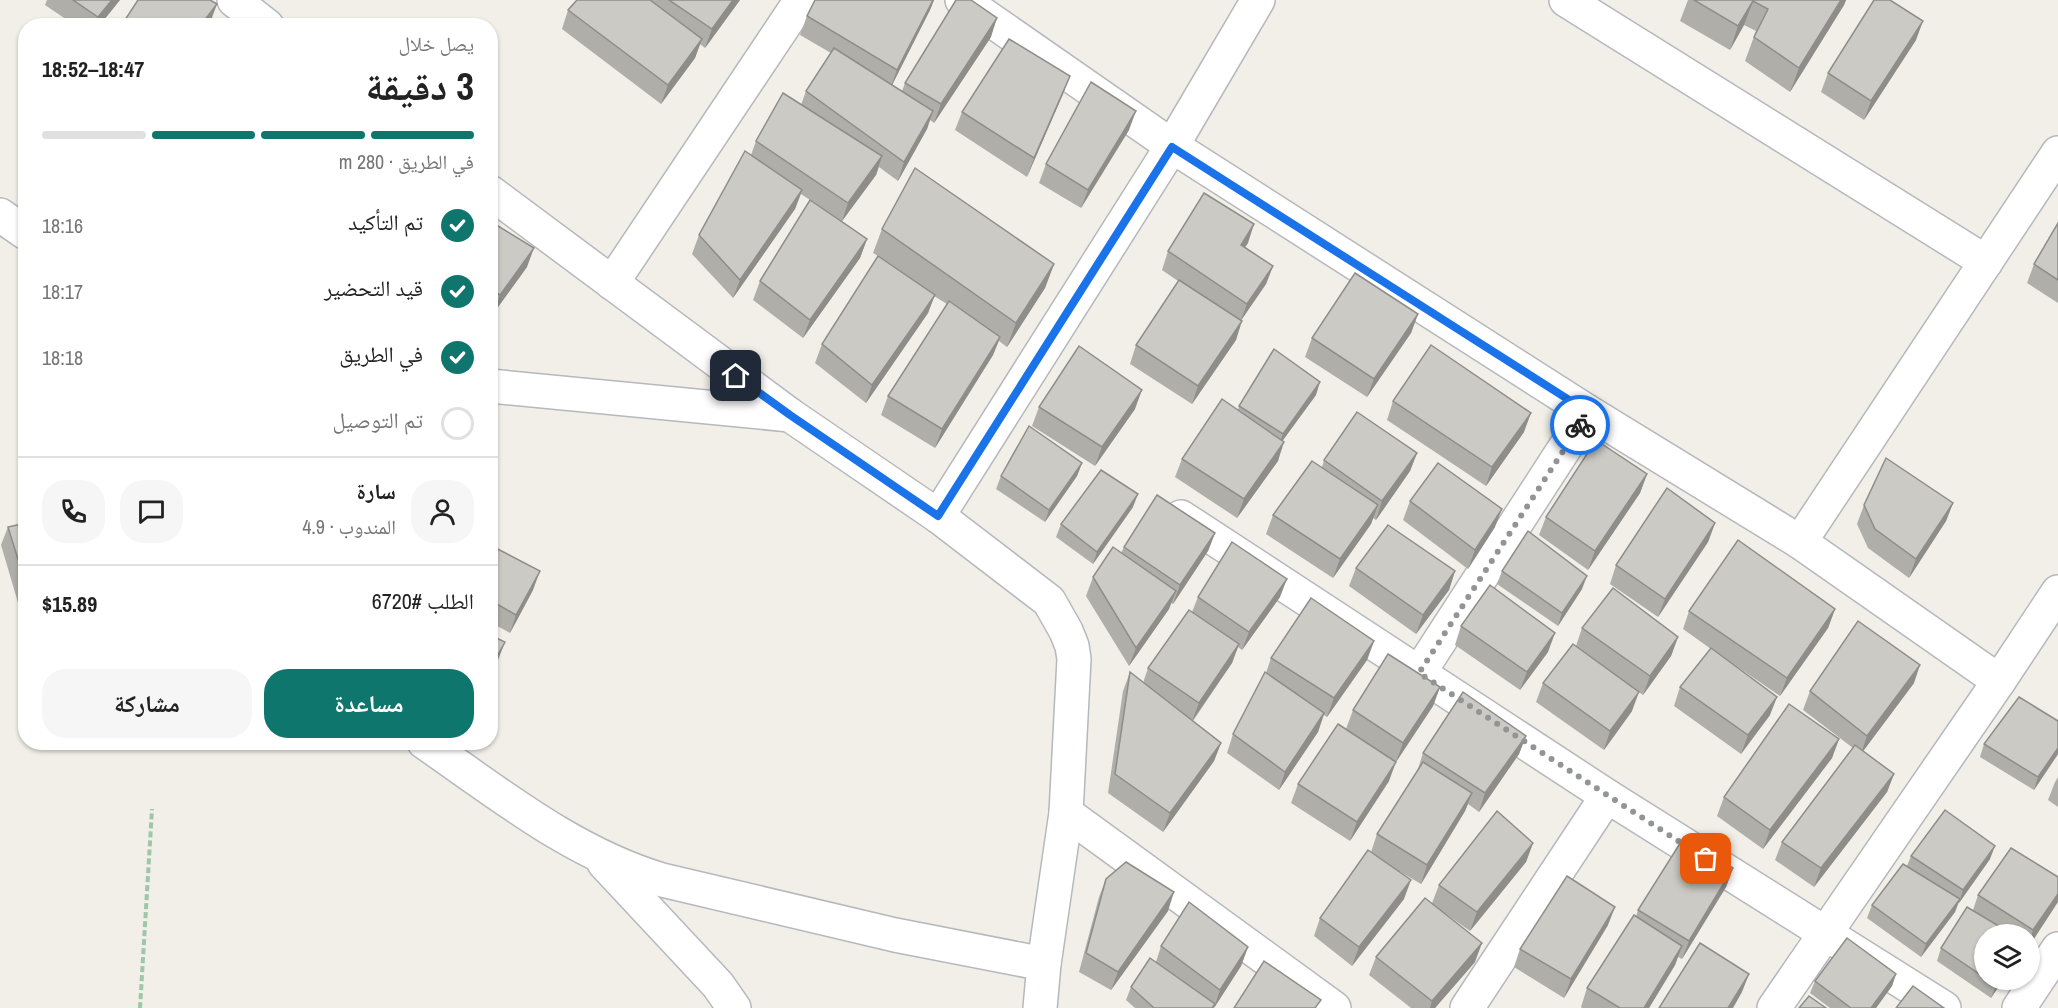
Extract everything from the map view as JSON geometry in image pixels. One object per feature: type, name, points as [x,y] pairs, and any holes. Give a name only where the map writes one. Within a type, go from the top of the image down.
[{"type":"street","points":[[234,0],[257,18]]},
{"type":"street","points":[[612,283],[801,0]]},
{"type":"street","points":[[962,0],[1172,147],[1588,412],[1800,542],[1999,681]]},
{"type":"street","points":[[938,516],[1172,147],[1258,0]]},
{"type":"street","points":[[1566,0],[1986,262]]},
{"type":"street","points":[[1800,542],[2058,153]]},
{"type":"street","points":[[498,198],[790,415],[938,516],[1049,601],[1066,631],[1074,659],[1066,813],[1044,964],[1040,1008]]},
{"type":"street","points":[[0,215],[18,227]]},
{"type":"street","points":[[498,387],[790,415]]},
{"type":"street","points":[[1419,673],[1588,412]]},
{"type":"street","points":[[1181,517],[1607,796],[1944,1008]]},
{"type":"street","points":[[1774,1008],[2058,592]]},
{"type":"street","points":[[436,750],[526,812],[597,855],[631,871],[895,934],[1044,964]]},
{"type":"street","points":[[1467,1008],[1607,796]]},
{"type":"street","points":[[1066,813],[1334,1008]]},
{"type":"street","points":[[597,855],[718,985],[734,1008]]},
{"type":"street","points":[[2019,1008],[2058,949]]},
{"type":"path","points":[[140,1008],[152,809]]},
{"type":"building","points":[[73,0],[112,0],[98,17]]},
{"type":"building","points":[[138,0],[210,0],[217,4],[206,18],[126,18]]},
{"type":"building","points":[[577,0],[650,0],[702,39],[668,85],[568,10]]},
{"type":"building","points":[[669,0],[733,0],[712,29]]},
{"type":"building","points":[[815,0],[933,0],[897,70],[807,16]]},
{"type":"building","points":[[956,0],[971,0],[997,18],[941,104],[905,83]]},
{"type":"building","points":[[1694,0],[1841,0],[1799,68],[1754,37],[1768,9],[1753,1],[1738,26]]},
{"type":"building","points":[[1874,0],[1890,0],[1923,21],[1871,101],[1828,73]]},
{"type":"building","points":[[1009,39],[1070,76],[1034,158],[962,112]]},
{"type":"building","points":[[834,48],[933,111],[904,162],[806,91]]},
{"type":"building","points":[[1091,82],[1136,111],[1088,190],[1046,164]]},
{"type":"building","points":[[783,93],[882,156],[848,203],[756,141]]},
{"type":"building","points":[[745,151],[802,190],[740,280],[699,235]]},
{"type":"building","points":[[915,168],[1054,264],[1016,323],[882,229]]},
{"type":"building","points":[[1204,193],[1254,224],[1241,245],[1273,266],[1247,304],[1168,251]]},
{"type":"building","points":[[810,200],[867,239],[810,320],[760,281]]},
{"type":"building","points":[[2058,223],[2058,280],[2034,264]]},
{"type":"building","points":[[498,226],[534,248],[500,295],[498,294]]},
{"type":"building","points":[[878,256],[935,295],[872,385],[822,344]]},
{"type":"building","points":[[1355,273],[1418,314],[1374,379],[1312,338]]},
{"type":"building","points":[[1179,280],[1242,321],[1198,386],[1136,345]]},
{"type":"building","points":[[949,301],[1000,337],[942,429],[888,396]]},
{"type":"building","points":[[1431,345],[1531,413],[1492,467],[1393,401]]},
{"type":"building","points":[[1079,346],[1142,390],[1102,447],[1039,407]]},
{"type":"building","points":[[1274,349],[1320,382],[1283,434],[1239,406]]},
{"type":"building","points":[[1222,399],[1284,442],[1244,499],[1182,459]]},
{"type":"building","points":[[1357,412],[1417,453],[1382,501],[1324,460]]},
{"type":"building","points":[[1029,426],[1082,463],[1049,510],[1001,476]]},
{"type":"building","points":[[1596,440],[1647,474],[1595,551],[1546,517]]},
{"type":"building","points":[[1886,458],[1953,503],[1916,559],[1875,529],[1864,505]]},
{"type":"building","points":[[1312,461],[1378,505],[1340,559],[1273,515]]},
{"type":"building","points":[[1438,463],[1502,509],[1475,550],[1410,501]]},
{"type":"building","points":[[1101,470],[1138,494],[1097,552],[1061,524]]},
{"type":"building","points":[[1667,488],[1715,523],[1665,599],[1616,565]]},
{"type":"building","points":[[1157,495],[1215,533],[1180,585],[1124,547]]},
{"type":"building","points":[[18,525],[18,559],[8,527]]},
{"type":"building","points":[[1388,525],[1455,571],[1423,615],[1356,568]]},
{"type":"building","points":[[1528,531],[1587,576],[1562,613],[1502,571]]},
{"type":"building","points":[[1738,540],[1835,609],[1787,678],[1689,611]]},
{"type":"building","points":[[1232,542],[1287,579],[1249,632],[1198,597]]},
{"type":"building","points":[[1113,547],[1176,591],[1136,648],[1093,577]]},
{"type":"building","points":[[498,549],[540,571],[516,615],[498,605]]},
{"type":"building","points":[[1490,585],[1555,633],[1527,672],[1461,626]]},
{"type":"building","points":[[1613,588],[1678,637],[1650,676],[1582,628]]},
{"type":"building","points":[[1311,598],[1374,641],[1334,698],[1271,658]]},
{"type":"building","points":[[1189,610],[1239,644],[1199,703],[1148,668]]},
{"type":"building","points":[[1858,621],[1920,665],[1867,736],[1810,691]]},
{"type":"building","points":[[498,639],[505,642],[498,655]]},
{"type":"building","points":[[1573,644],[1639,692],[1610,731],[1543,683]]},
{"type":"building","points":[[1711,648],[1777,697],[1748,735],[1680,687]]},
{"type":"building","points":[[1388,654],[1440,687],[1403,743],[1353,710]]},
{"type":"building","points":[[1130,672],[1221,743],[1170,813],[1115,774]]},
{"type":"building","points":[[1265,672],[1324,713],[1285,772],[1233,734]]},
{"type":"building","points":[[1463,692],[1526,736],[1485,793],[1423,753]]},
{"type":"building","points":[[2019,697],[2058,721],[2058,748],[2038,777],[1984,744]]},
{"type":"building","points":[[1789,704],[1839,739],[1770,830],[1724,797]]},
{"type":"building","points":[[1338,724],[1396,762],[1357,822],[1298,784]]},
{"type":"building","points":[[1855,745],[1894,774],[1821,868],[1782,842]]},
{"type":"building","points":[[1423,762],[1472,793],[1427,865],[1377,834]]},
{"type":"building","points":[[1945,810],[1995,846],[1963,890],[1911,856]]},
{"type":"building","points":[[1497,811],[1533,843],[1477,912],[1439,885]]},
{"type":"building","points":[[1684,837],[1733,868],[1689,941],[1638,910]]},
{"type":"building","points":[[2011,848],[2058,877],[2058,894],[2037,924],[2024,924],[1978,895]]},
{"type":"building","points":[[1368,850],[1411,880],[1359,947],[1320,918]]},
{"type":"building","points":[[1126,862],[1174,892],[1118,972],[1086,953],[1106,879]]},
{"type":"building","points":[[1903,864],[1960,899],[1926,944],[1872,905]]},
{"type":"building","points":[[1567,876],[1615,907],[1571,979],[1520,949]]},
{"type":"building","points":[[1425,898],[1482,943],[1432,1001],[1376,957]]},
{"type":"building","points":[[1189,902],[1248,947],[1220,990],[1161,946]]},
{"type":"building","points":[[1967,907],[1995,924],[1974,924],[1974,970],[1941,948]]},
{"type":"building","points":[[1634,915],[1682,946],[1644,1008],[1620,1008],[1587,988]]},
{"type":"building","points":[[1847,938],[1896,974],[1871,1008],[1851,1008],[1815,981]]},
{"type":"building","points":[[1700,943],[1749,974],[1728,1008],[1659,1008]]},
{"type":"building","points":[[1150,958],[1215,1004],[1212,1008],[1154,1008],[1131,987]]},
{"type":"building","points":[[1264,961],[1321,1000],[1315,1008],[1234,1008]]},
{"type":"building","points":[[1913,986],[1944,1008],[1896,1008]]},
{"type":"building","points":[[1809,996],[1826,1008],[1799,1008]]},
{"type":"way so far","points":[[1580,425],[1419,673],[1706,859]]},
{"type":"route","points":[[736,376],[938,516],[1172,147],[1588,412],[1580,425]]}]
